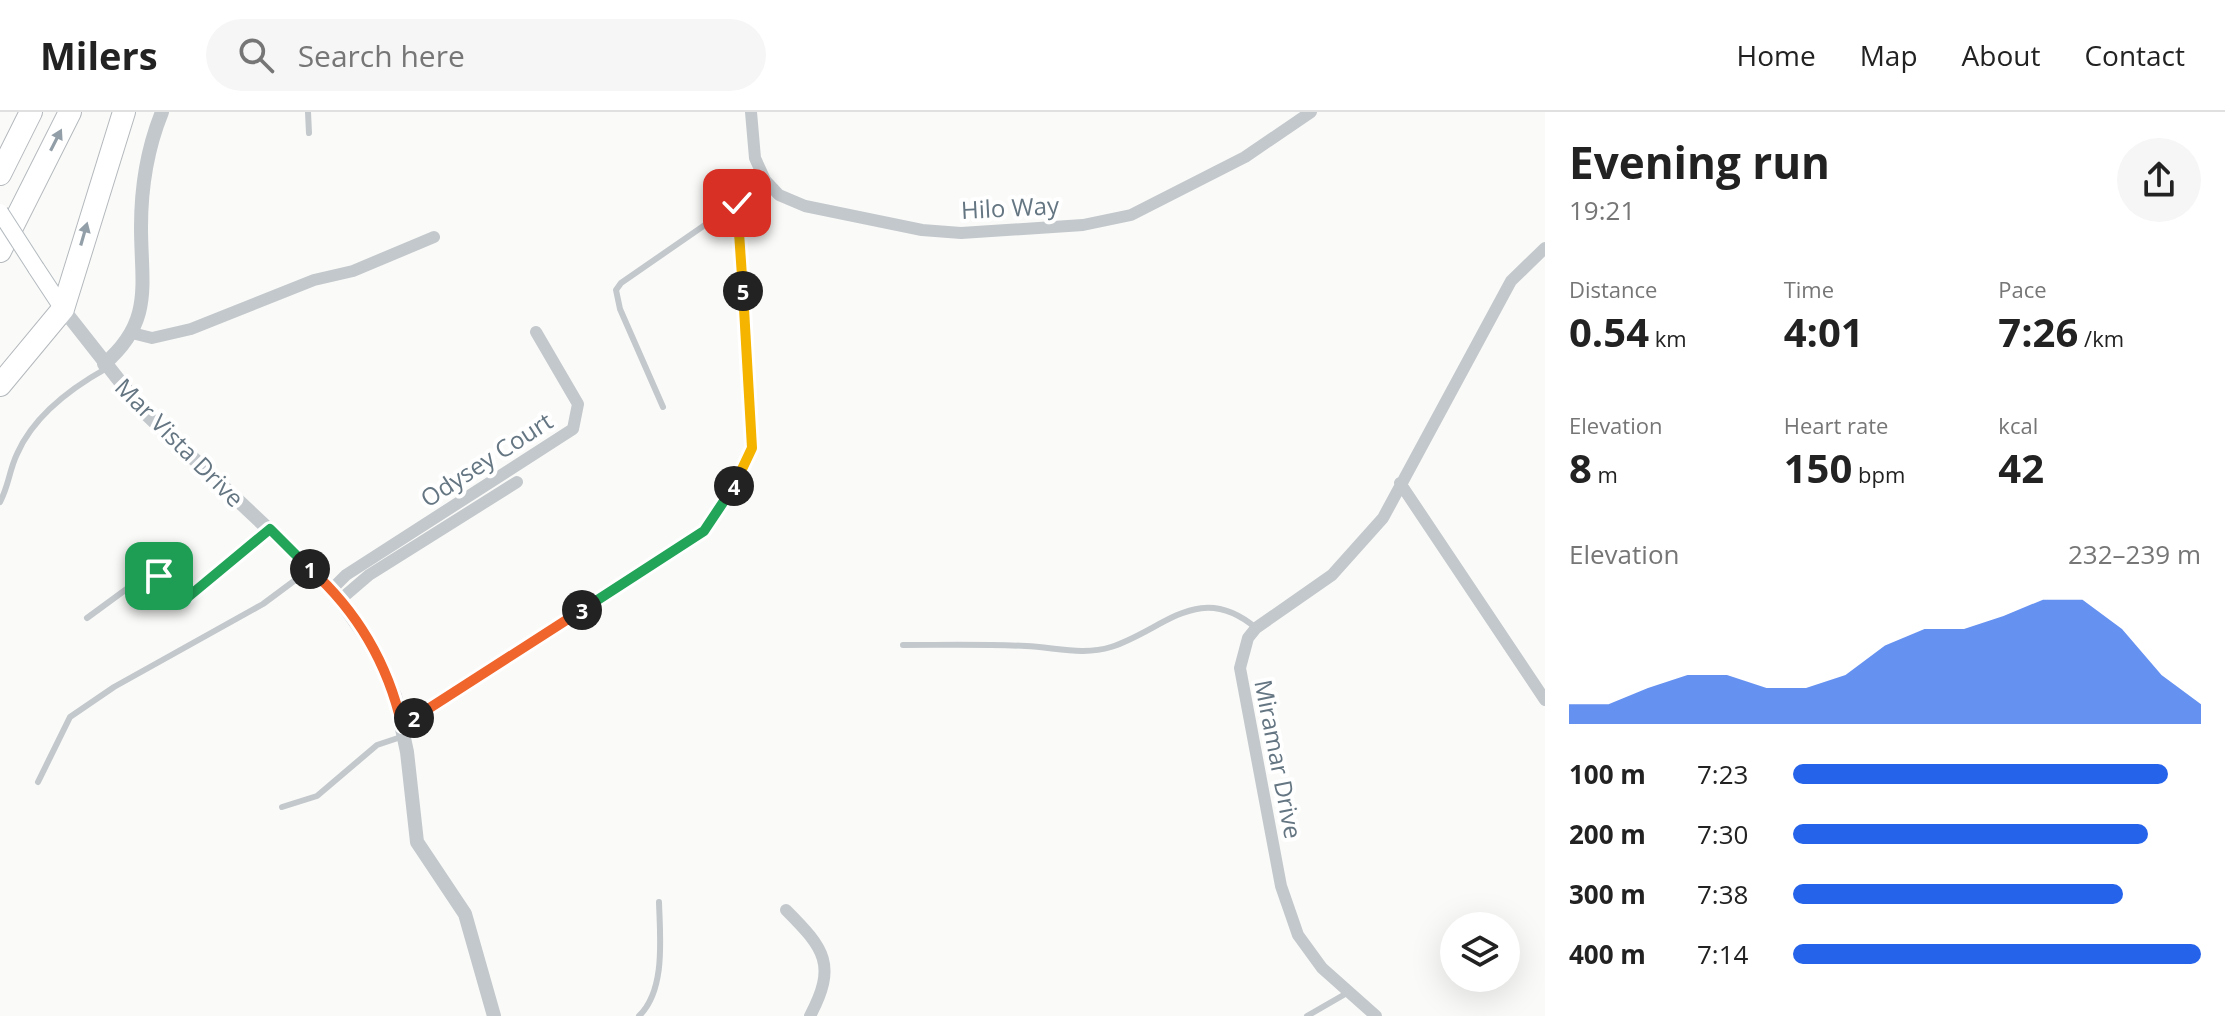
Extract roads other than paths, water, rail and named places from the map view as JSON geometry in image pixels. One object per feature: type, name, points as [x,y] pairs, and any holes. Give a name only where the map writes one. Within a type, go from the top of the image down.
[{"type":"highway","points":[[0,174],[31,112]]},
{"type":"highway","points":[[0,251],[70,112]]},
{"type":"highway","points":[[0,385],[63,309],[124,112]]},
{"type":"main road","name":"Mar Vista Drive","points":[[0,212],[63,309]]},
{"type":"street","points":[[106,366],[132,333],[144,295],[143,186],[148,150],[162,112]]},
{"type":"street","points":[[751,112],[755,158],[767,182]]},
{"type":"street","name":"Hilo Way","points":[[767,182],[779,195],[805,206],[922,230],[961,233],[1083,225],[1148,208],[1245,157],[1311,112]]},
{"type":"street","points":[[132,333],[152,338],[191,329],[314,280],[353,271],[434,237]]},
{"type":"street","points":[[1256,628],[1332,575],[1367,540],[1383,518],[1511,281],[1545,248]]},
{"type":"street","name":"Mar Vista Drive","points":[[63,309],[144,412],[336,594],[373,647],[395,696],[403,731],[417,842],[465,914],[494,1016]]},
{"type":"street","name":"Odysey Court","points":[[336,594],[346,575],[573,429],[578,404],[536,332]]},
{"type":"street","points":[[336,594],[517,482]]},
{"type":"street","points":[[1400,483],[1545,700]]},
{"type":"street","points":[[403,731],[636,575]]},
{"type":"street","name":"Miramar Drive","points":[[1256,628],[1244,653],[1240,684],[1281,886],[1298,935],[1322,968],[1376,1016]]},
{"type":"street","points":[[786,910],[811,935],[826,964],[827,977],[810,1016]]},
{"type":"lane","points":[[308,112],[309,133]]},
{"type":"lane","points":[[663,407],[620,309],[616,290],[621,283],[767,182]]},
{"type":"lane","points":[[636,575],[696,537],[714,521],[744,469],[752,448],[737,203]]},
{"type":"lane","points":[[0,502],[11,483],[12,464],[19,448],[38,421],[69,391],[106,366]]},
{"type":"lane","points":[[87,618],[147,574],[159,576],[183,598],[188,597],[270,529]]},
{"type":"lane","points":[[38,782],[70,717],[114,687],[263,604],[298,578],[307,566]]},
{"type":"lane","points":[[903,645],[1029,646],[1082,651],[1111,647],[1182,611],[1203,607],[1243,618],[1256,628]]},
{"type":"lane","points":[[282,807],[326,791],[377,745],[403,731]]},
{"type":"lane","points":[[639,1016],[646,1009],[656,983],[659,902]]},
{"type":"lane","points":[[1307,1016],[1347,993]]}]
